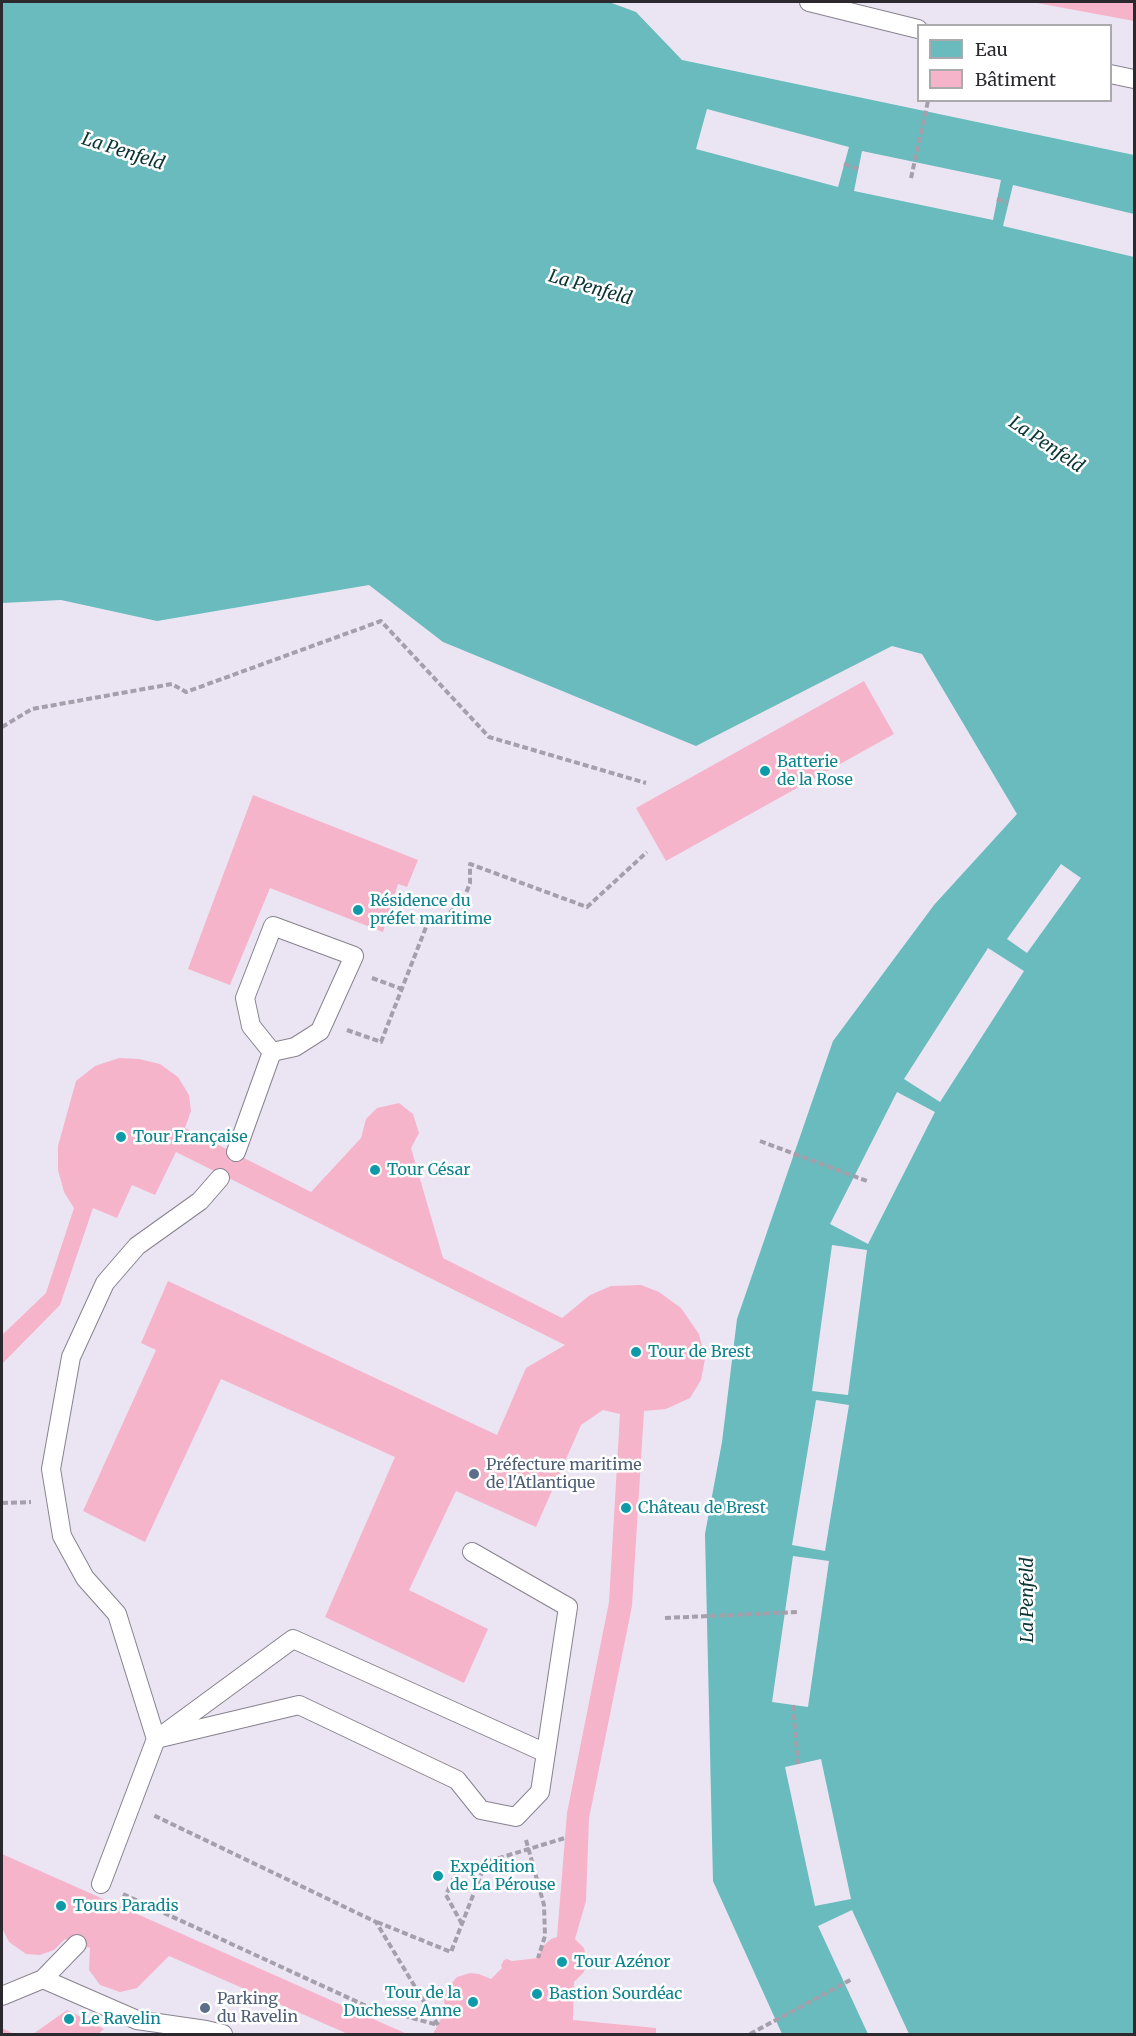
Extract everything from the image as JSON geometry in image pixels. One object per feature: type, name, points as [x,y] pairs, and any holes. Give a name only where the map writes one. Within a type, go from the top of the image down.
[{"type":"lane","points":[[809,2],[917,29]]},
{"type":"lane","points":[[1112,74],[1134,80]]},
{"type":"lane","points":[[273,927],[354,956],[320,1031],[294,1047],[272,1052],[251,1026],[245,998],[273,927]]},
{"type":"lane","points":[[236,1152],[272,1052]]},
{"type":"lane","points":[[156,1739],[117,1614],[85,1578],[62,1536],[51,1469],[71,1357],[105,1283],[137,1246],[200,1201],[220,1178]]},
{"type":"lane","points":[[156,1739],[298,1704],[458,1780],[481,1810],[516,1817],[540,1792],[568,1607],[472,1552]]},
{"type":"lane","points":[[101,1884],[156,1739],[292,1639],[546,1753]]},
{"type":"lane","points":[[2,1996],[43,1979],[77,1944]]},
{"type":"lane","points":[[43,1979],[137,2020],[223,2034]]},
{"type":"path","points":[[911,178],[928,102]]},
{"type":"path","points":[[844,164],[858,169]]},
{"type":"path","points":[[997,200],[1008,203]]},
{"type":"path","points":[[2,727],[32,709],[172,684],[186,692],[381,621],[489,737],[646,783]]},
{"type":"path","points":[[324,1022],[381,1042],[428,922],[447,915],[462,901],[470,883],[470,864],[587,907],[647,852]]},
{"type":"path","points":[[348,969],[402,989]]},
{"type":"path","points":[[760,1141],[867,1180]]},
{"type":"path","points":[[665,1618],[798,1612]]},
{"type":"path","points":[[793,1705],[798,1764]]},
{"type":"path","points":[[131,1805],[376,1922],[451,1952],[486,1862]]},
{"type":"path","points":[[516,1817],[530,1848],[544,1905],[545,1936],[538,1958]]},
{"type":"path","points":[[462,1924],[446,1895],[455,1875],[486,1862],[565,1838]]},
{"type":"path","points":[[101,1884],[364,2005],[438,2025],[376,1922]]},
{"type":"path","points":[[750,2034],[852,1979]]},
{"type":"water","name":"La Penfeld","points":[[2,2],[609,2],[636,12],[682,60],[1134,155],[1134,2034],[782,2034],[713,1881],[705,1534],[722,1442],[737,1319],[833,1041],[934,905],[1017,814],[922,654],[892,646],[696,746],[443,642],[369,585],[157,621],[61,600],[2,603]]},
{"type":"pier","points":[[707,109],[849,147],[838,187],[696,149]]},
{"type":"pier","points":[[862,151],[1001,180],[993,220],[854,191]]},
{"type":"pier","points":[[1013,185],[1134,214],[1134,257],[1003,226]]},
{"type":"pier","points":[[1061,864],[1081,878],[1027,953],[1007,939]]},
{"type":"pier","points":[[988,948],[1024,971],[940,1102],[904,1079]]},
{"type":"pier","points":[[897,1092],[935,1112],[868,1244],[830,1224]]},
{"type":"pier","points":[[832,1245],[867,1250],[848,1395],[812,1391]]},
{"type":"pier","points":[[816,1400],[849,1405],[825,1551],[792,1545]]},
{"type":"pier","points":[[793,1556],[829,1561],[808,1707],[772,1702]]},
{"type":"pier","points":[[821,1759],[851,1899],[815,1906],[785,1767]]},
{"type":"pier","points":[[852,1910],[909,2034],[868,2034],[818,1926]]},
{"type":"building","points":[[1134,2],[1134,21],[1037,3]]},
{"type":"building","name":"Batterie de la Rose","points":[[864,681],[894,734],[666,861],[636,808]]},
{"type":"building","name":"Résidence du préfet maritime","points":[[253,795],[418,860],[407,887],[398,884],[383,932],[270,888],[230,985],[188,969]]},
{"type":"building","points":[[119,1058],[139,1059],[160,1064],[178,1077],[189,1095],[191,1111],[185,1128],[311,1192],[361,1138],[366,1119],[377,1108],[399,1103],[413,1114],[419,1133],[411,1148],[443,1258],[562,1318],[590,1295],[611,1286],[641,1285],[659,1292],[681,1308],[699,1334],[705,1359],[701,1380],[690,1398],[666,1409],[644,1411],[632,1606],[589,1818],[586,1901],[575,1939],[584,1948],[587,1960],[584,1972],[574,1982],[573,2020],[656,2028],[656,2034],[433,2034],[445,2011],[446,1990],[457,1977],[470,1973],[491,1979],[502,1968],[504,1960],[538,1958],[542,1947],[557,1937],[567,1813],[609,1602],[620,1414],[603,1410],[581,1425],[536,1527],[456,1491],[409,1590],[488,1629],[464,1683],[325,1617],[395,1457],[221,1379],[145,1542],[83,1511],[156,1350],[141,1343],[168,1281],[497,1435],[526,1368],[565,1345],[176,1152],[155,1195],[132,1185],[117,1218],[93,1208],[60,1305],[2,1364],[2,1335],[46,1293],[74,1208],[64,1192],[58,1170],[58,1146],[76,1081],[95,1066]]},
{"type":"building","name":"Tours Paradis","points":[[2,1854],[407,2034],[348,2034],[169,1956],[137,1988],[120,1992],[100,1985],[89,1970],[90,1948],[65,1939],[54,1950],[40,1955],[26,1954],[9,1942],[2,1928]]},
{"type":"building","name":"Le Ravelin","points":[[67,2010],[104,2029],[98,2034],[33,2034]]},
{"type":"building","points":[[2,2028],[14,2034],[2,2034]]},
{"type":"place","name":"Batterie de la Rose","points":[[765,771]]},
{"type":"place","name":"Résidence du préfet maritime","points":[[358,910]]},
{"type":"place","name":"Tour Française","points":[[121,1137]]},
{"type":"place","name":"Tour César","points":[[375,1170]]},
{"type":"place","name":"Tour de Brest","points":[[636,1352]]},
{"type":"place","name":"Préfecture maritime de l'Atlantique","points":[[474,1474]]},
{"type":"place","name":"Château de Brest","points":[[626,1508]]},
{"type":"place","name":"Expédition de La Pérouse","points":[[438,1876]]},
{"type":"place","name":"Tours Paradis","points":[[61,1906]]},
{"type":"place","name":"Tour Azénor","points":[[562,1962]]},
{"type":"place","name":"Bastion Sourdéac","points":[[537,1994]]},
{"type":"place","name":"Tour de la Duchesse Anne","points":[[473,2002]]},
{"type":"place","name":"Parking du Ravelin","points":[[205,2008]]},
{"type":"place","name":"Le Ravelin","points":[[69,2019]]}]
